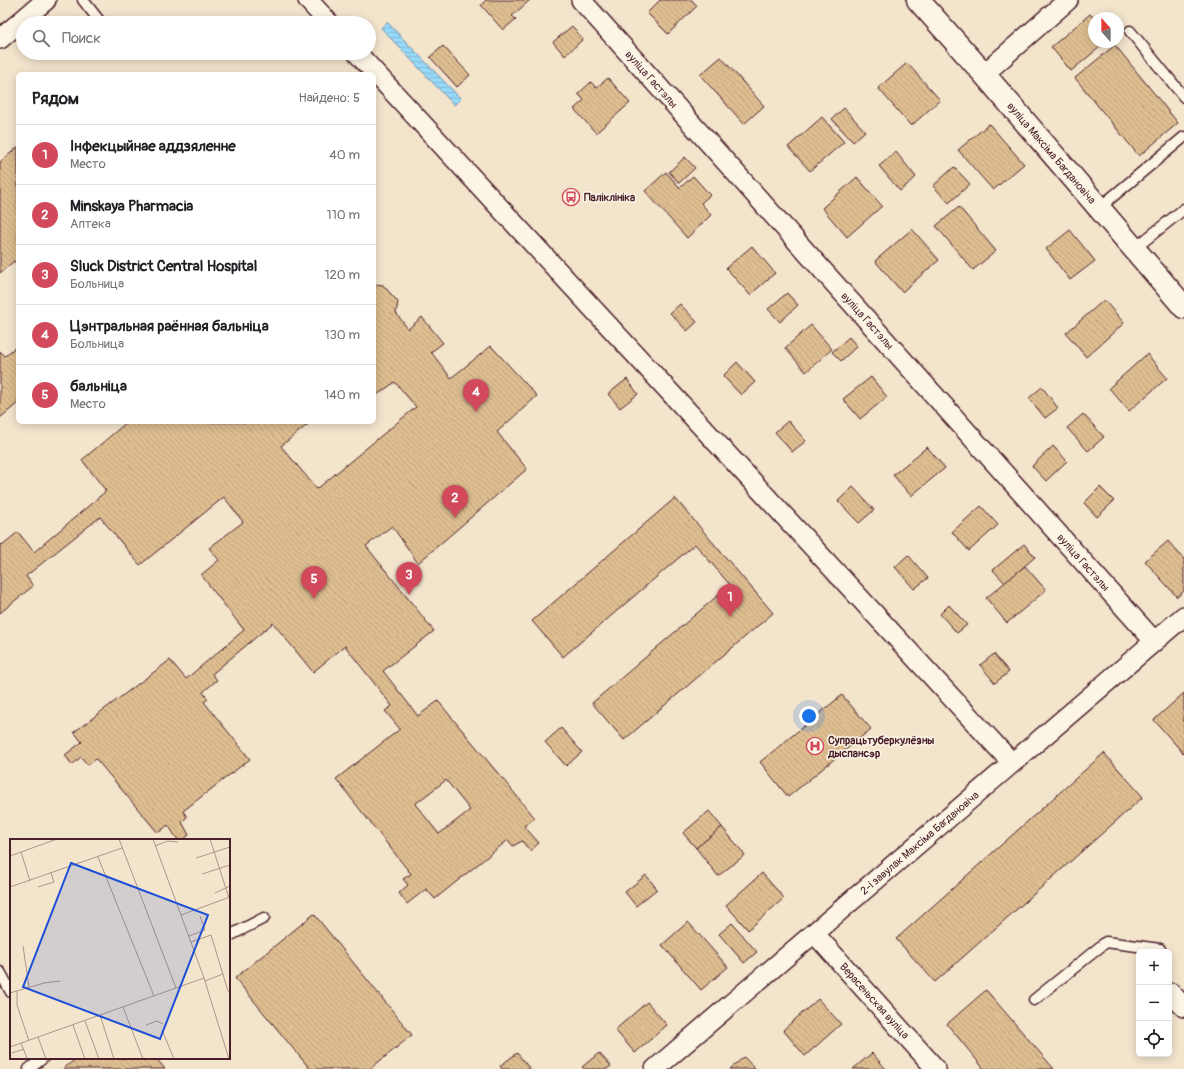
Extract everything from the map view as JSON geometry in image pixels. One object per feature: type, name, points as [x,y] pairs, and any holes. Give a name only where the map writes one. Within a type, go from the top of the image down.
[{"type":"main road","name":"вуліца Максіма Багдановіча","points":[[918,0],[984,74],[1184,307]]},
{"type":"street","points":[[27,16],[46,0]]},
{"type":"street","points":[[308,0],[323,16]]},
{"type":"street","name":"вуліца Гастэлы","points":[[581,0],[1154,641]]},
{"type":"street","points":[[984,74],[1068,0]]},
{"type":"street","points":[[0,39],[16,25]]},
{"type":"street","points":[[363,60],[375,72]]},
{"type":"street","points":[[376,74],[1012,763]]},
{"type":"street","name":"2-і завулак Максіма Багдановіча","points":[[659,1067],[1184,616]]},
{"type":"street","name":"Верасеньская вуліца","points":[[814,933],[936,1069]]},
{"type":"street","points":[[1172,994],[1184,1007]]},
{"type":"lane","points":[[83,0],[96,16]]},
{"type":"lane","points":[[1130,31],[1184,97]]},
{"type":"lane","points":[[1099,208],[1184,137]]},
{"type":"lane","points":[[1134,249],[1184,209]]},
{"type":"lane","points":[[230,935],[264,918]]},
{"type":"lane","points":[[1034,1000],[1106,942],[1160,949]]},
{"type":"lane","points":[[0,972],[10,990]]},
{"type":"lane","points":[[29,1069],[42,1059]]},
{"type":"water","points":[[387,22],[461,99],[454,105],[381,28]]},
{"type":"building","points":[[486,0],[530,0],[512,16],[516,19],[503,30],[481,5]]},
{"type":"building","points":[[660,0],[692,0],[697,6],[668,34],[647,13]]},
{"type":"building","points":[[1088,16],[1088,48],[1099,48],[1071,71],[1051,47]]},
{"type":"building","points":[[572,26],[583,39],[565,56],[553,42]]},
{"type":"building","points":[[443,46],[470,75],[457,87],[430,57]]},
{"type":"building","points":[[1111,48],[1117,48],[1178,123],[1139,156],[1075,78]]},
{"type":"building","points":[[721,57],[764,106],[744,124],[700,75]]},
{"type":"building","points":[[907,63],[940,100],[911,126],[878,88]]},
{"type":"building","points":[[608,78],[630,103],[596,133],[574,109],[584,100],[578,94],[591,82],[596,88]]},
{"type":"building","points":[[844,108],[865,131],[853,142],[832,119]]},
{"type":"building","points":[[822,117],[844,142],[810,171],[788,147]]},
{"type":"building","points":[[989,124],[1024,164],[993,190],[958,150]]},
{"type":"building","points":[[16,149],[16,264],[14,261],[0,273],[0,162]]},
{"type":"building","points":[[896,152],[916,177],[900,191],[879,166]]},
{"type":"building","points":[[685,157],[695,168],[679,183],[669,172]]},
{"type":"building","points":[[954,167],[970,184],[949,203],[933,186]]},
{"type":"building","points":[[666,172],[680,188],[693,176],[710,195],[701,203],[711,215],[687,238],[645,191]]},
{"type":"building","points":[[857,177],[882,206],[847,237],[822,208]]},
{"type":"building","points":[[959,207],[996,251],[973,270],[936,226]]},
{"type":"building","points":[[912,229],[939,260],[902,292],[875,261]]},
{"type":"building","points":[[1070,230],[1095,261],[1070,280],[1046,249]]},
{"type":"building","points":[[752,246],[775,273],[750,295],[726,268]]},
{"type":"building","points":[[376,284],[383,285],[398,302],[396,313],[408,329],[422,317],[443,343],[431,352],[451,378],[491,346],[537,396],[497,432],[527,469],[418,563],[392,526],[366,546],[434,631],[383,671],[418,716],[438,701],[535,818],[524,826],[539,843],[530,851],[522,841],[513,846],[508,840],[435,899],[426,889],[407,904],[399,893],[408,885],[403,879],[411,874],[336,779],[400,729],[385,711],[392,706],[345,646],[313,672],[273,623],[212,674],[217,680],[203,692],[208,699],[204,702],[250,759],[183,811],[187,817],[182,822],[189,835],[184,839],[177,839],[168,825],[158,833],[96,759],[88,765],[81,757],[72,765],[65,755],[82,742],[74,732],[170,660],[186,679],[244,630],[201,575],[219,560],[209,548],[243,522],[224,497],[140,565],[100,517],[26,576],[33,586],[0,613],[0,543],[2,545],[18,532],[34,552],[106,491],[82,460],[125,424],[308,424],[281,446],[317,489],[416,407],[395,382],[376,396]],"holes":[[[446,780],[470,810],[439,834],[415,804]]]},
{"type":"building","points":[[787,293],[798,305],[780,322],[768,309]]},
{"type":"building","points":[[1104,300],[1124,323],[1086,357],[1066,333]]},
{"type":"building","points":[[680,304],[697,322],[687,331],[670,313]]},
{"type":"building","points":[[811,325],[832,349],[806,372],[785,348]]},
{"type":"building","points":[[849,337],[857,346],[841,361],[832,352]]},
{"type":"building","points":[[16,347],[16,405],[0,418],[0,351],[5,356]]},
{"type":"building","points":[[1147,354],[1167,378],[1129,411],[1109,388]]},
{"type":"building","points":[[737,362],[755,382],[741,395],[723,376]]},
{"type":"building","points":[[871,377],[887,397],[860,419],[843,399]]},
{"type":"building","points":[[627,379],[638,394],[620,408],[608,394]]},
{"type":"building","points":[[1042,387],[1058,408],[1045,418],[1029,398]]},
{"type":"building","points":[[1083,414],[1104,437],[1088,451],[1067,428]]},
{"type":"building","points":[[788,421],[806,441],[792,452],[775,432]]},
{"type":"building","points":[[1053,446],[1067,461],[1046,481],[1032,466]]},
{"type":"building","points":[[927,447],[945,468],[911,496],[893,475]]},
{"type":"building","points":[[853,487],[874,510],[859,523],[838,501]]},
{"type":"building","points":[[1100,487],[1114,501],[1097,517],[1084,503]]},
{"type":"building","points":[[675,498],[773,613],[624,740],[592,703],[730,585],[695,544],[563,657],[532,621]]},
{"type":"building","points":[[981,506],[998,525],[969,551],[952,532]]},
{"type":"building","points":[[1168,541],[1184,559],[1184,591],[1177,597],[1145,561]]},
{"type":"building","points":[[1024,544],[1035,557],[1005,583],[993,570]]},
{"type":"building","points":[[908,555],[928,578],[914,589],[895,567]]},
{"type":"building","points":[[1025,566],[1046,590],[1007,623],[986,598]]},
{"type":"building","points":[[949,605],[967,625],[957,633],[940,614]]},
{"type":"building","points":[[994,654],[1009,672],[995,683],[980,665]]},
{"type":"building","points":[[1184,693],[1184,752],[1183,753],[1154,720]]},
{"type":"building","name":"Супрацьтуберкулёзны дыспансэр","points":[[842,695],[871,729],[788,797],[760,762]]},
{"type":"building","points":[[561,728],[582,752],[566,766],[545,742]]},
{"type":"building","points":[[1104,753],[1143,797],[935,982],[896,939]]},
{"type":"building","points":[[709,811],[722,827],[696,848],[683,833]]},
{"type":"building","points":[[722,827],[745,855],[718,876],[696,848]]},
{"type":"building","points":[[762,873],[784,898],[748,930],[726,905]]},
{"type":"building","points":[[646,875],[657,889],[636,906],[625,892]]},
{"type":"building","points":[[314,914],[412,1035],[370,1069],[310,1069],[235,978]]},
{"type":"building","points":[[688,922],[728,967],[701,990],[662,945]]},
{"type":"building","points":[[732,923],[757,952],[744,963],[719,934]]},
{"type":"building","points":[[986,990],[1054,1069],[984,1069],[947,1024]]},
{"type":"building","points":[[818,999],[841,1024],[805,1056],[783,1030]]},
{"type":"building","points":[[647,1002],[667,1025],[635,1053],[615,1030]]},
{"type":"building","points":[[517,1053],[530,1069],[502,1069],[500,1066]]},
{"type":"building","points":[[599,1053],[611,1066],[607,1069],[584,1069],[582,1067]]},
{"type":"building","points":[[872,1053],[886,1069],[853,1069]]},
{"type":"building","points":[[744,1057],[755,1069],[730,1069]]},
{"type":"building","points":[[76,1059],[157,1059],[165,1069],[63,1069]]},
{"type":"place","name":"Паліклініка","points":[[571,197]]},
{"type":"place","name":"Цэнтральная раённая бальніца","points":[[476,412]]},
{"type":"place","name":"Minskaya Pharmacia","points":[[455,518]]},
{"type":"place","name":"Sluck District Central Hospital","points":[[409,595]]},
{"type":"place","name":"бальніца","points":[[314,599]]},
{"type":"place","name":"Інфекцыйнае аддзяленне","points":[[730,617]]},
{"type":"place","name":"Супрацьтуберкулёзны дыспансэр","points":[[815,746]]}]
